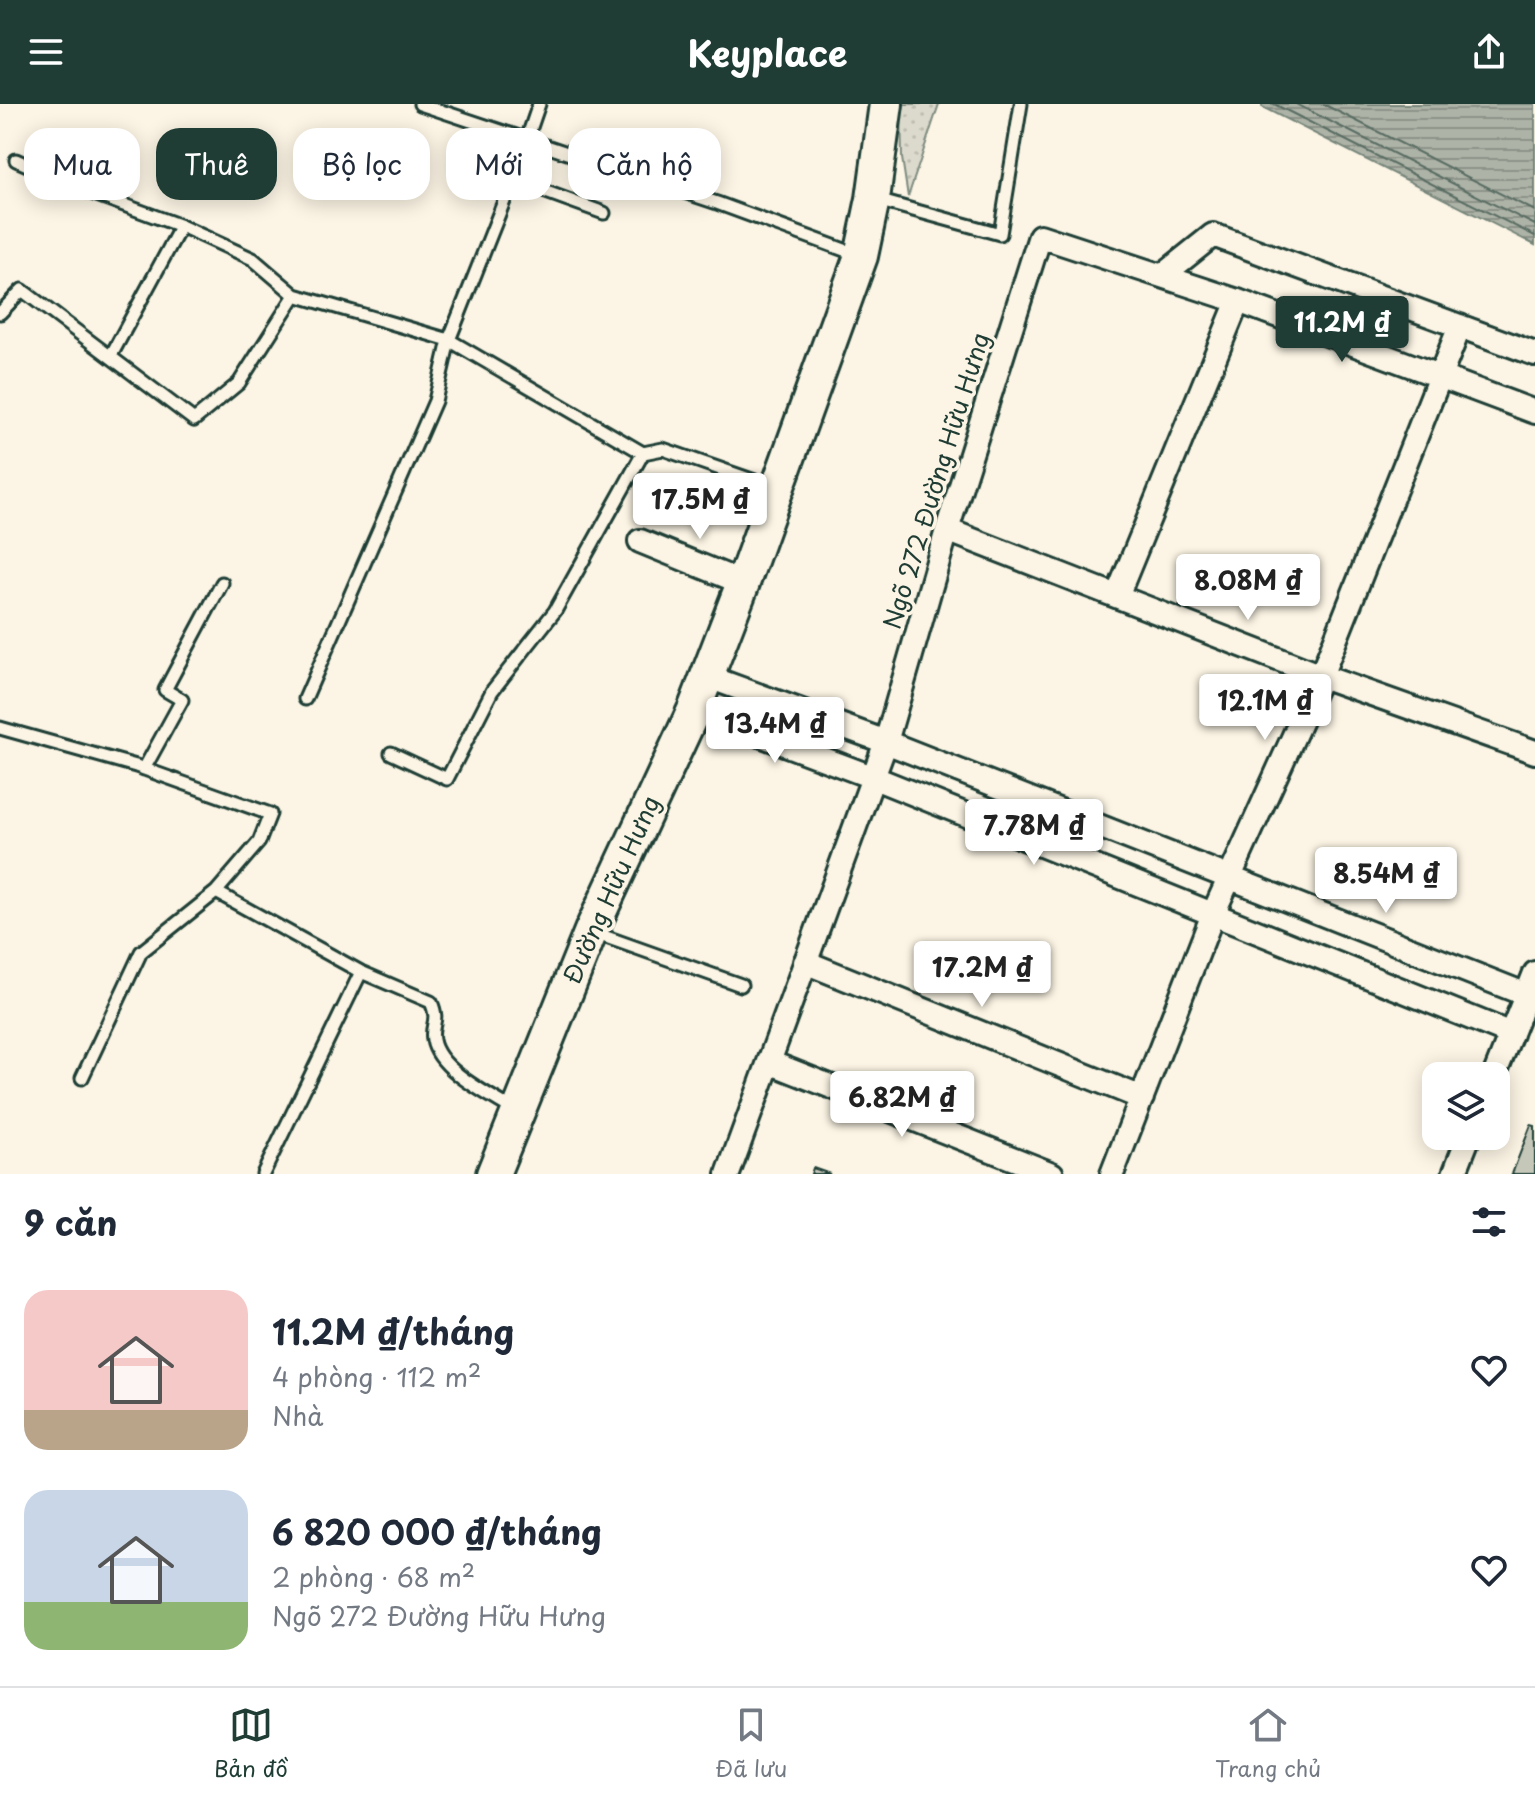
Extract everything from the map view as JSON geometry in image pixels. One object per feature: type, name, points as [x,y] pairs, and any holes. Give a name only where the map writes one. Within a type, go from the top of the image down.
[{"type":"main road","name":"Đường Hữu Hưng","points":[[493,1174],[591,931],[694,710],[743,583],[861,256],[873,199],[886,104]]},
{"type":"street","points":[[1163,275],[1213,235],[1535,354]]},
{"type":"street","name":"Ngõ 272 Đường Hữu Hưng","points":[[728,1174],[886,742],[947,530],[1040,236],[1163,275]]},
{"type":"street","points":[[1163,275],[1535,412]]},
{"type":"street","points":[[1117,596],[1238,301]]},
{"type":"street","points":[[1112,1174],[1213,914],[1321,676],[1460,326]]},
{"type":"street","points":[[947,530],[1321,676],[1535,752]]},
{"type":"street","points":[[640,541],[743,583]]},
{"type":"street","points":[[706,676],[886,742],[1527,995]]},
{"type":"street","points":[[694,710],[872,777],[1511,1034]]},
{"type":"street","points":[[805,962],[1142,1098]]},
{"type":"street","points":[[1500,1062],[1535,973]]},
{"type":"street","points":[[769,1062],[1052,1174]]},
{"type":"street","points":[[1454,1174],[1463,1150]]},
{"type":"lane","points":[[420,104],[494,128]]},
{"type":"lane","points":[[531,128],[539,104]]},
{"type":"lane","points":[[873,199],[1000,234],[1021,104]]},
{"type":"lane","points":[[552,147],[861,256]]},
{"type":"lane","points":[[16,160],[86,191],[181,226],[253,259],[295,295],[449,340],[643,453],[663,449],[777,489]]},
{"type":"lane","points":[[552,194],[604,213]]},
{"type":"lane","points":[[305,699],[435,401],[449,340],[505,200]]},
{"type":"lane","points":[[114,350],[181,226]]},
{"type":"lane","points":[[0,313],[22,290],[194,420],[239,383],[295,295]]},
{"type":"lane","points":[[391,753],[447,779],[492,691],[555,611],[643,453]]},
{"type":"lane","points":[[144,769],[182,700],[165,690],[222,583]]},
{"type":"lane","points":[[0,728],[144,769],[270,814],[259,842],[216,892],[141,952],[82,1078]]},
{"type":"lane","points":[[216,892],[361,972],[431,1002],[437,1014],[433,1040],[450,1070],[518,1112]]},
{"type":"lane","points":[[591,931],[741,985]]},
{"type":"lane","points":[[263,1174],[361,972]]},
{"type":"shaded area","points":[[901,104],[939,104],[908,197],[902,158]]},
{"type":"water","points":[[1262,104],[1535,104],[1535,245],[1262,107]]},
{"type":"building","points":[[1531,1125],[1535,1126],[1535,1174],[1512,1174]]},
{"type":"building","points":[[813,1168],[830,1174],[811,1174]]}]
